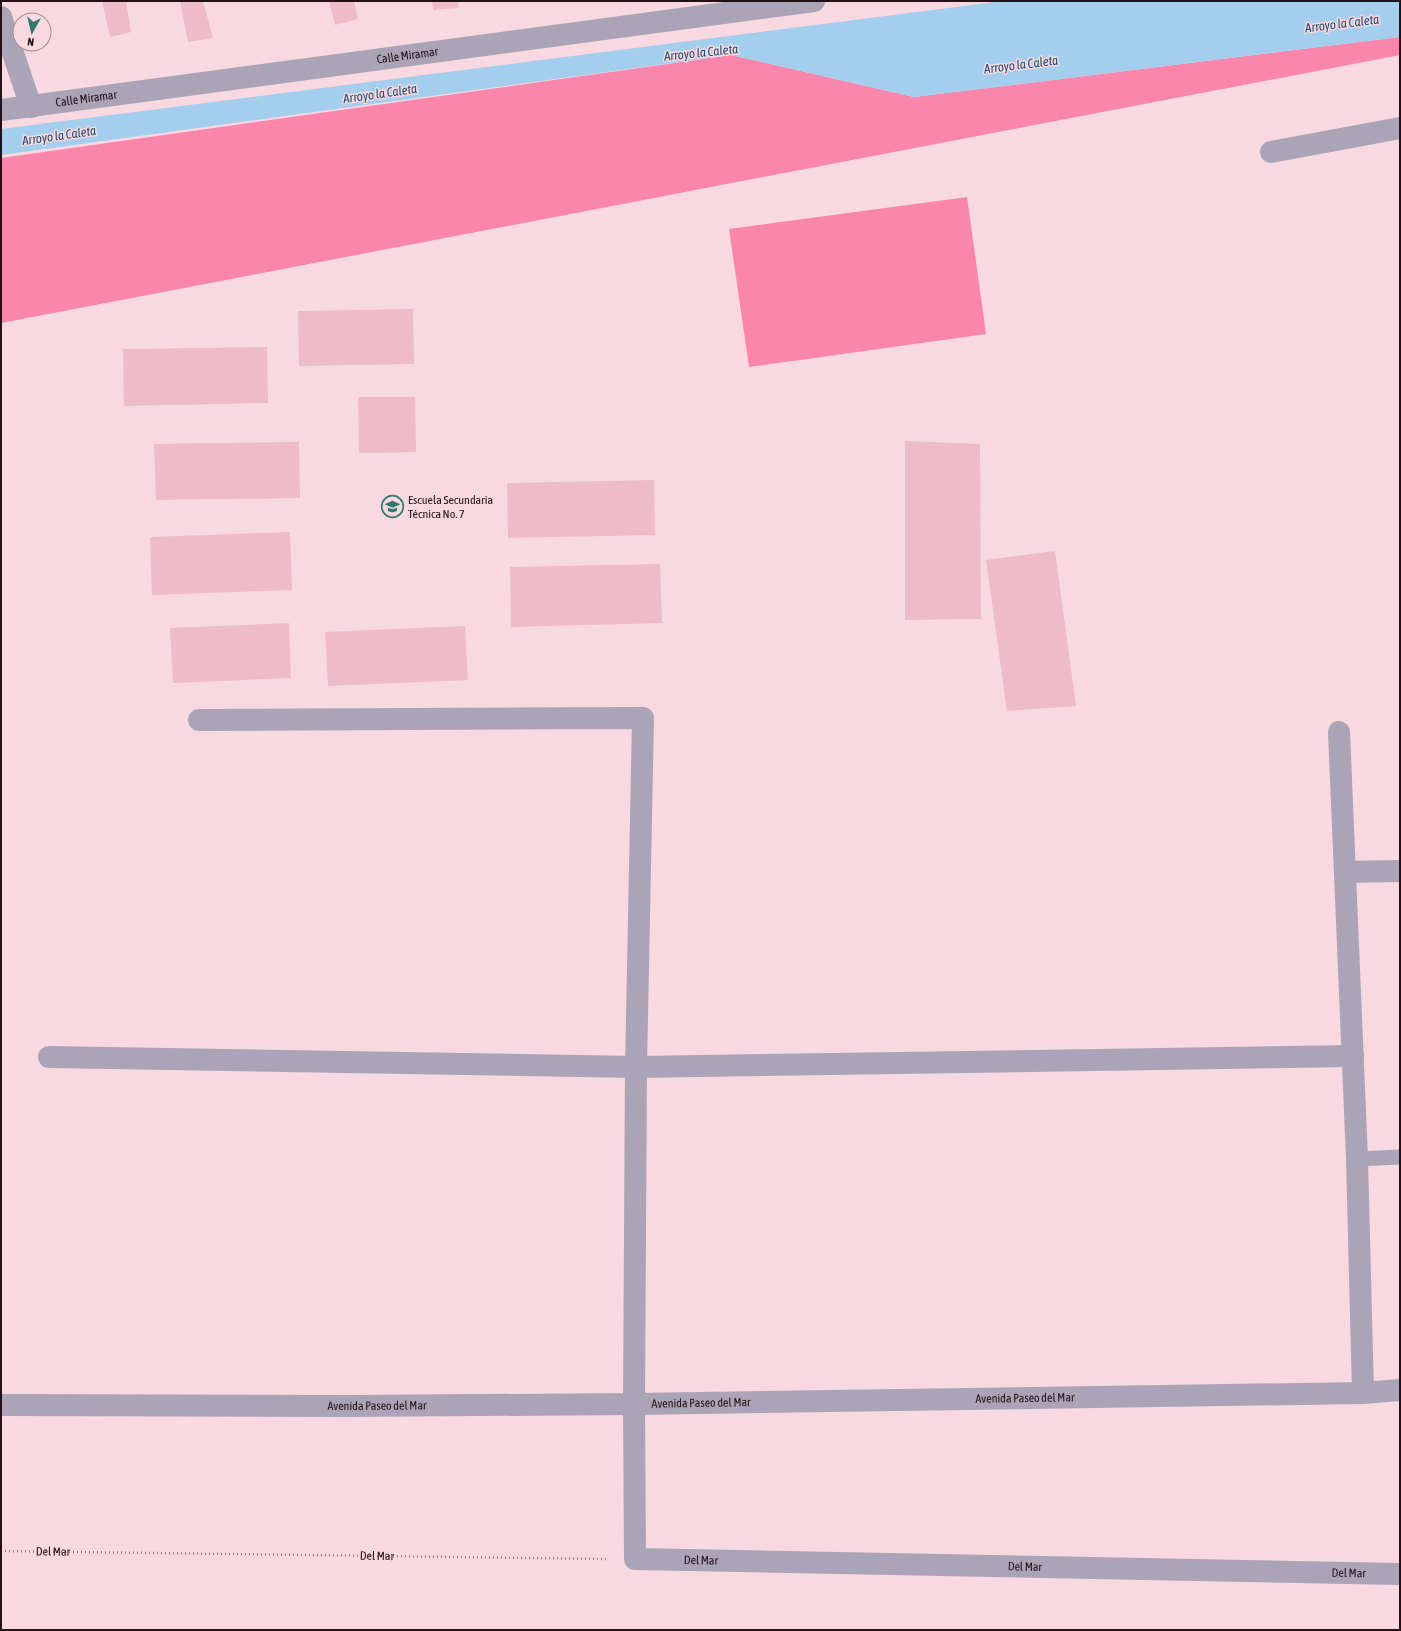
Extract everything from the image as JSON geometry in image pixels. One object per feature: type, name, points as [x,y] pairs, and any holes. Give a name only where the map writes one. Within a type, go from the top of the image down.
[{"type":"street","name":"Calle Miramar","points":[[1,110],[31,107],[744,5],[814,1]]},
{"type":"street","points":[[1,17],[31,107]]},
{"type":"street","points":[[1271,152],[1400,128]]},
{"type":"street","points":[[199,720],[643,718],[636,1067],[634,1404],[635,1559]]},
{"type":"street","points":[[1340,732],[1357,1159],[1363,1393]]},
{"type":"street","points":[[1345,872],[1400,871]]},
{"type":"street","points":[[49,1057],[636,1067],[1353,1056]]},
{"type":"street","name":"Avenida Paseo del Mar","points":[[1,1405],[348,1406],[634,1404],[1363,1393],[1400,1390]]},
{"type":"street","name":"Del Mar","points":[[635,1559],[1400,1574]]},
{"type":"lane","points":[[1357,1159],[1400,1157]]},
{"type":"path","name":"Del Mar","points":[[1,1551],[635,1559]]},
{"type":"shaded area","points":[[1400,37],[1400,55],[1,323],[1,158],[731,55],[914,97]]},
{"type":"shaded area","points":[[967,197],[986,334],[749,367],[729,229]]},
{"type":"water","name":"Arroyo la Caleta","points":[[1003,1],[1400,1],[1400,37],[914,97],[731,55],[1,155],[1,129]]},
{"type":"building","points":[[102,1],[126,1],[131,32],[110,37]]},
{"type":"building","points":[[180,1],[203,1],[213,38],[188,42]]},
{"type":"building","points":[[329,1],[354,1],[358,19],[335,25]]},
{"type":"building","points":[[432,1],[458,1],[459,8],[433,10]]},
{"type":"building","points":[[413,309],[414,364],[299,366],[298,311]]},
{"type":"building","points":[[267,347],[268,403],[124,406],[123,349]]},
{"type":"building","points":[[358,397],[415,397],[416,452],[359,453]]},
{"type":"building","points":[[905,441],[980,444],[981,619],[905,620]]},
{"type":"building","points":[[299,442],[300,498],[156,500],[154,444]]},
{"type":"building","points":[[654,480],[655,535],[508,538],[507,483]]},
{"type":"building","points":[[290,532],[292,590],[152,595],[150,537]]},
{"type":"building","points":[[1055,551],[1076,706],[1007,711],[986,560]]},
{"type":"building","points":[[660,564],[662,623],[511,627],[510,567]]},
{"type":"building","points":[[289,623],[291,678],[173,683],[170,628]]},
{"type":"building","points":[[465,626],[468,680],[328,686],[325,632]]},
{"type":"place","name":"Escuela Secundaria Técnica No. 7","points":[[393,507]]}]
